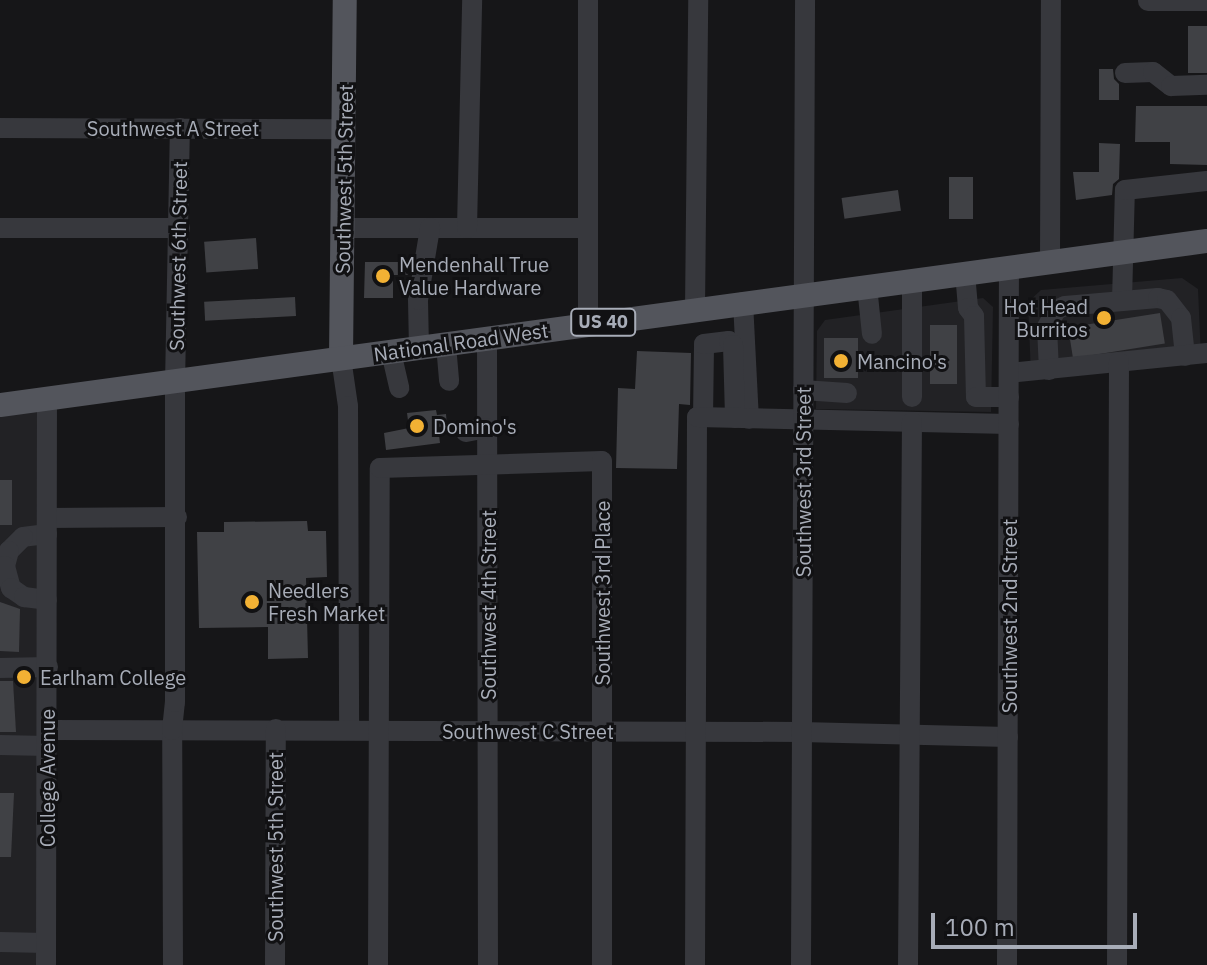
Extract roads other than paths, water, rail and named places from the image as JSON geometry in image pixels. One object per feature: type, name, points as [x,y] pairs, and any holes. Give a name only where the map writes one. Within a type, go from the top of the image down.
[{"type":"main road","name":"Southwest 5th Street","points":[[341,358],[345,0]]},
{"type":"main road","name":"National Road West","points":[[0,405],[175,384],[743,302],[1207,241]]},
{"type":"street","points":[[467,228],[472,0]]},
{"type":"street","points":[[588,0],[588,324]]},
{"type":"street","points":[[698,0],[702,308],[714,341]]},
{"type":"street","name":"Southwest 3rd Street","points":[[801,965],[805,0]]},
{"type":"street","points":[[1050,261],[1051,0]]},
{"type":"street","points":[[1148,1],[1207,1]]},
{"type":"street","points":[[1125,73],[1153,72],[1171,86],[1207,85]]},
{"type":"street","name":"Southwest A Street","points":[[0,128],[345,129]]},
{"type":"street","name":"Southwest 6th Street","points":[[173,965],[172,730],[180,128]]},
{"type":"street","points":[[1122,301],[1125,190],[1207,181]]},
{"type":"street","points":[[0,228],[180,228]]},
{"type":"street","points":[[343,228],[588,228]]},
{"type":"street","points":[[419,348],[418,300],[430,228]]},
{"type":"street","name":"Southwest 2nd Street","points":[[1007,965],[1009,268]]},
{"type":"street","points":[[965,273],[968,308],[974,316],[976,397],[1009,397]]},
{"type":"street","points":[[912,280],[912,397]]},
{"type":"street","points":[[867,286],[872,334]]},
{"type":"street","points":[[1049,370],[1047,327],[1056,310],[1065,306],[1158,298],[1175,306],[1181,318],[1185,356]]},
{"type":"street","points":[[742,418],[743,302]]},
{"type":"street","name":"Southwest 4th Street","points":[[487,340],[488,965]]},
{"type":"street","points":[[703,418],[704,347],[706,342],[714,341],[732,343],[742,418]]},
{"type":"street","points":[[446,345],[458,385],[487,387]]},
{"type":"street","points":[[391,352],[399,388]]},
{"type":"street","points":[[1009,373],[1207,353]]},
{"type":"street","points":[[341,358],[348,406],[349,730]]},
{"type":"street","points":[[1117,965],[1119,362]]},
{"type":"street","points":[[803,390],[847,393]]},
{"type":"street","name":"College Avenue","points":[[46,965],[47,399]]},
{"type":"street","points":[[695,965],[697,417],[1009,424]]},
{"type":"street","points":[[908,965],[912,422]]},
{"type":"street","points":[[466,432],[487,428]]},
{"type":"street","name":"Southwest 3rd Place","points":[[488,465],[602,461],[602,965]]},
{"type":"street","points":[[378,965],[380,468],[488,465]]},
{"type":"street","points":[[47,600],[24,597],[11,588],[5,566],[9,551],[23,537],[47,526],[177,517]]},
{"type":"street","points":[[0,668],[48,667]]},
{"type":"street","name":"Southwest C Street","points":[[0,745],[47,738],[172,730],[276,729],[801,732],[1008,737]]},
{"type":"street","name":"Southwest 5th Street","points":[[275,965],[276,729]]},
{"type":"street","points":[[0,942],[46,943]]},
{"type":"place","name":"Mendenhall True Value Hardware","points":[[383,276]]},
{"type":"place","name":"Hot Head Burritos","points":[[1104,318]]},
{"type":"place","name":"Mancino's","points":[[841,361]]},
{"type":"place","name":"Domino's","points":[[417,426]]},
{"type":"place","name":"Needlers Fresh Market","points":[[252,602]]},
{"type":"place","name":"Earlham College","points":[[24,677]]}]
